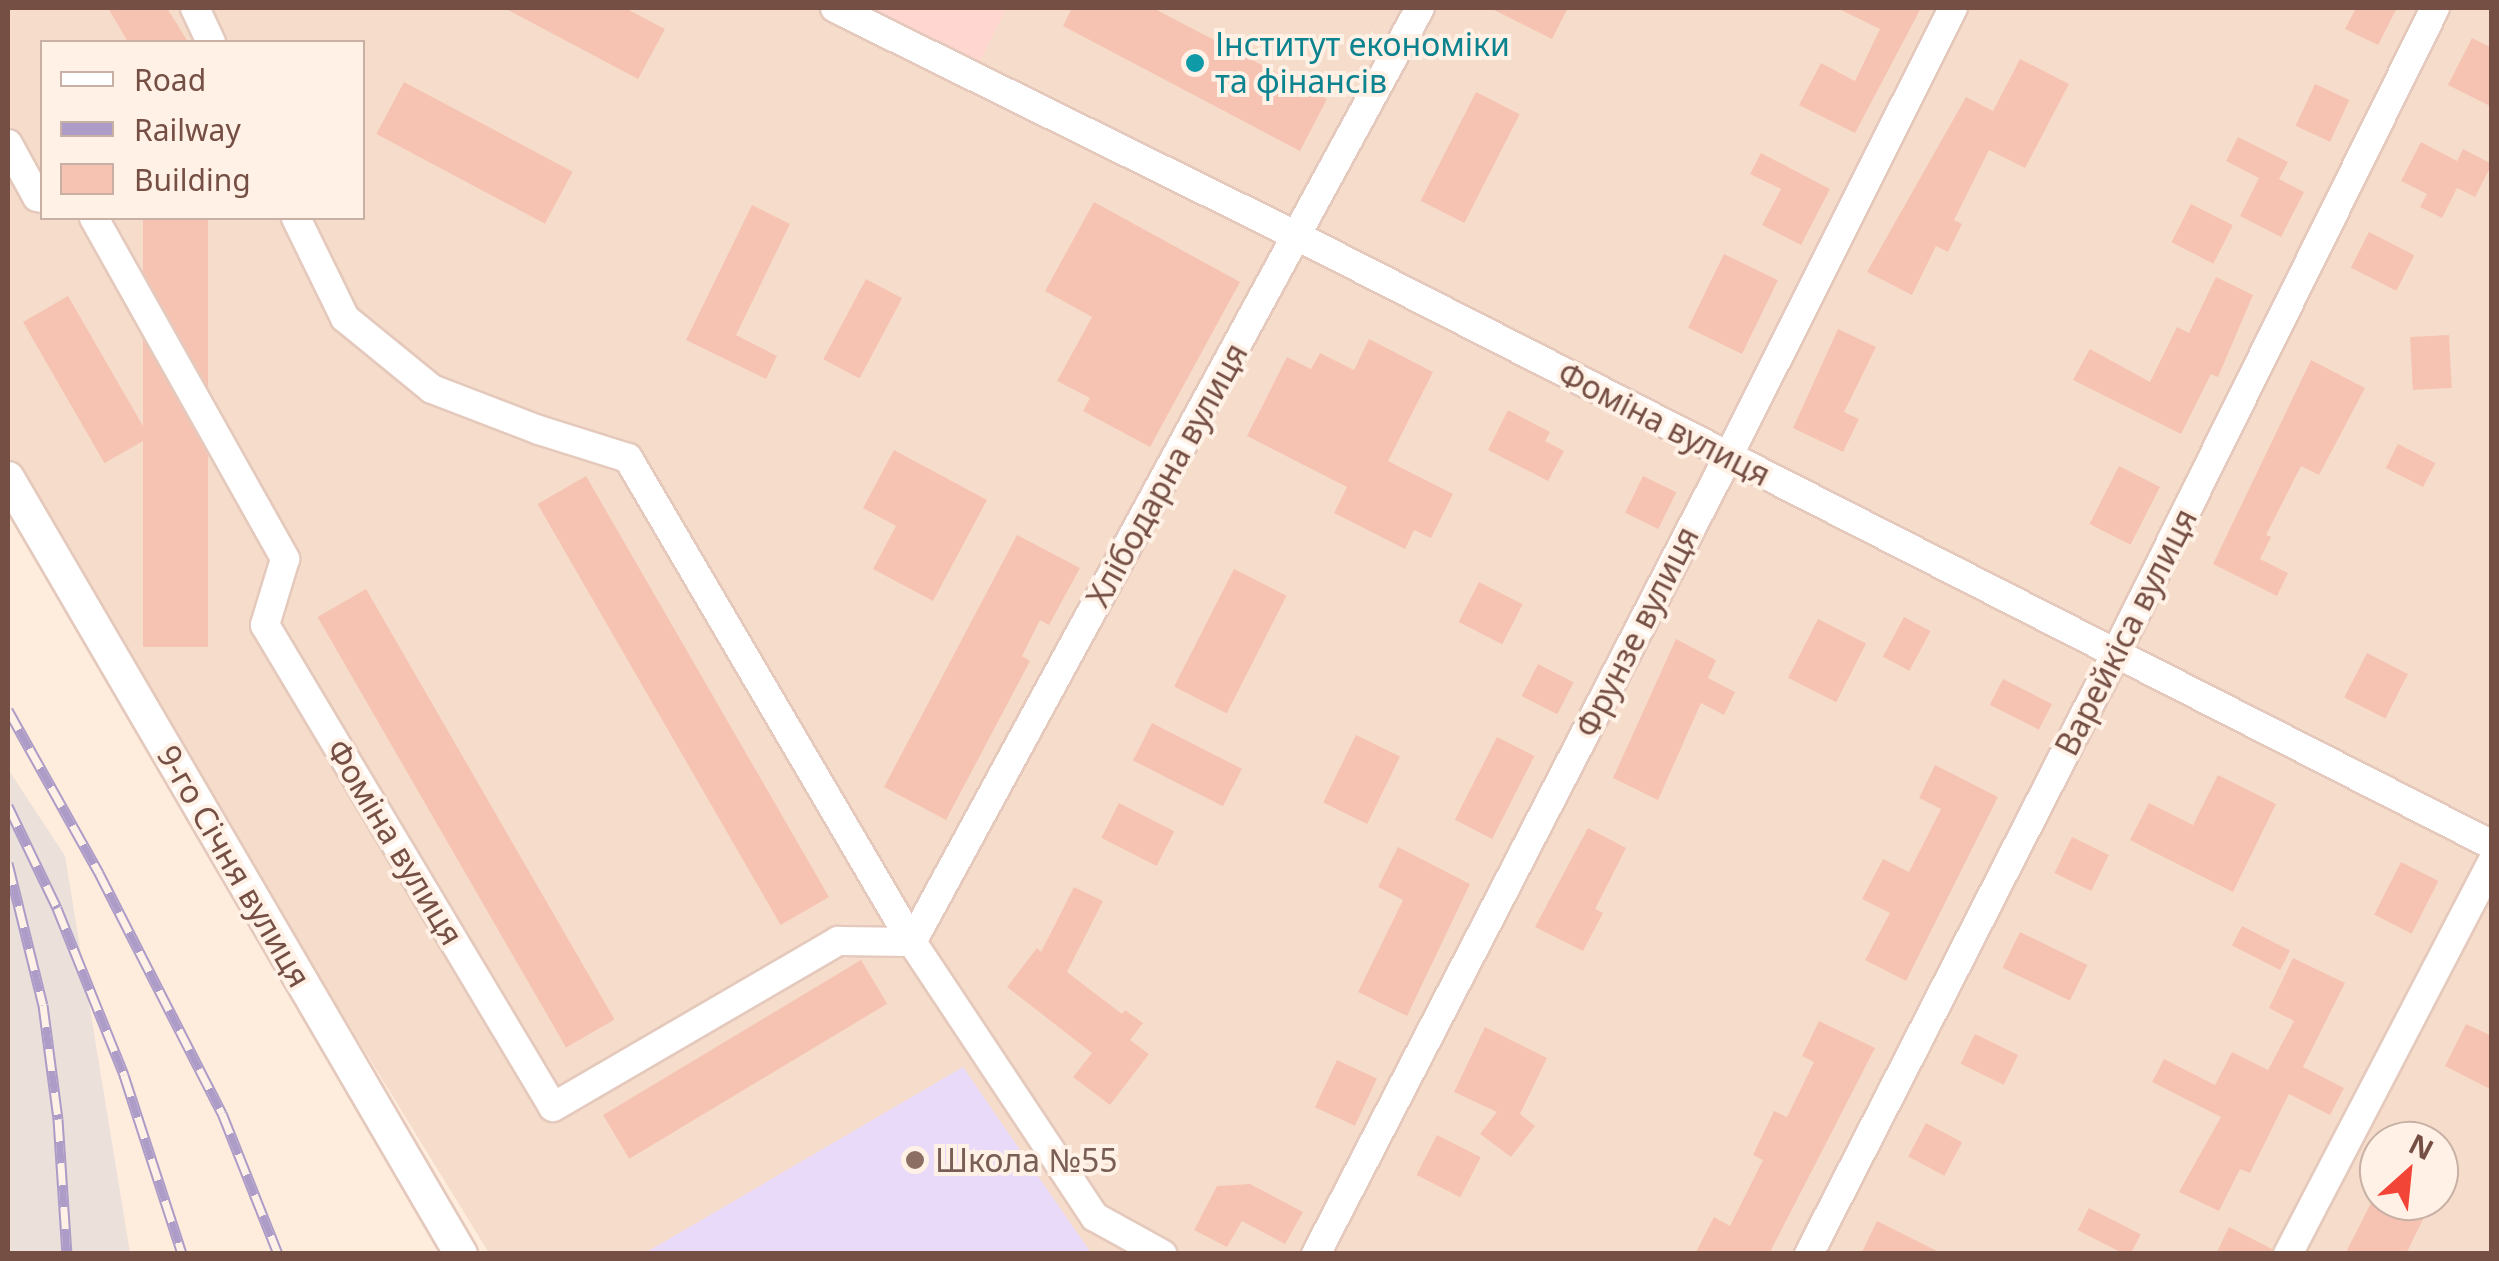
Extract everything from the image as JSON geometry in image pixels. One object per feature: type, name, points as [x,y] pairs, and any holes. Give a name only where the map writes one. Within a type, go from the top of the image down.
[{"type":"street","points":[[194,8],[211,40]]},
{"type":"street","name":"Фоміна вулиця","points":[[835,8],[1297,236],[2492,845]]},
{"type":"street","name":"Хлібодарна вулиця","points":[[912,942],[1420,8]]},
{"type":"street","name":"Фрунзе вулиця","points":[[1316,1254],[1728,457],[1953,8]]},
{"type":"street","name":"Варейкіса вулиця","points":[[1809,1254],[2116,655],[2435,8]]},
{"type":"street","points":[[8,144],[40,198]]},
{"type":"street","name":"Фоміна вулиця","points":[[95,220],[285,559],[265,626],[553,1107],[838,940],[912,942]]},
{"type":"street","points":[[297,220],[345,318],[432,388],[539,430],[628,458],[912,942],[1095,1217],[1162,1254]]},
{"type":"street","name":"9-го Січня вулиця","points":[[8,478],[461,1254]]},
{"type":"street","points":[[2288,1254],[2492,862]]},
{"type":"shaded area","points":[[8,8],[2491,8],[2491,1253],[489,1253],[8,471]]},
{"type":"shaded area","points":[[852,8],[1007,8],[976,69]]},
{"type":"shaded area","points":[[8,769],[65,856],[130,1253],[8,1253]]},
{"type":"shaded area","name":"Школа №55","points":[[963,1067],[1091,1253],[645,1253]]},
{"type":"building","points":[[108,8],[167,8],[187,40],[127,40]]},
{"type":"building","points":[[504,8],[625,8],[665,29],[638,79]]},
{"type":"building","name":"Інститут економіки та фінансів","points":[[1072,8],[1153,8],[1327,99],[1300,151],[1063,26]]},
{"type":"building","points":[[1490,8],[1568,8],[1552,39]]},
{"type":"building","points":[[1837,8],[1921,8],[1855,133],[1799,105],[1821,63],[1855,81],[1880,29]]},
{"type":"building","points":[[2356,8],[2397,8],[2378,45],[2345,29]]},
{"type":"building","points":[[2472,38],[2492,48],[2492,107],[2448,85]]},
{"type":"building","points":[[2020,59],[2069,84],[2025,168],[1989,150],[1954,220],[1962,224],[1948,252],[1936,246],[1912,295],[1867,272],[1966,97],[1993,111]]},
{"type":"building","points":[[404,82],[573,172],[545,224],[376,134]]},
{"type":"building","points":[[2315,84],[2349,100],[2330,142],[2296,126]]},
{"type":"building","points":[[1476,92],[1520,114],[1464,223],[1421,201]]},
{"type":"building","points":[[2238,137],[2288,162],[2279,179],[2304,192],[2281,237],[2240,216],[2259,178],[2226,161]]},
{"type":"building","points":[[2421,142],[2457,161],[2463,149],[2492,164],[2475,197],[2457,188],[2442,218],[2420,207],[2427,194],[2401,181]]},
{"type":"building","points":[[1761,153],[1830,189],[1801,245],[1762,225],[1781,189],[1750,174]]},
{"type":"building","points":[[1094,202],[1240,282],[1150,447],[1083,411],[1090,398],[1057,381],[1092,317],[1045,291]]},
{"type":"building","points":[[2191,204],[2233,225],[2213,264],[2171,242]]},
{"type":"building","points":[[752,205],[790,224],[736,335],[777,356],[766,379],[686,340]]},
{"type":"building","points":[[143,220],[208,220],[208,647],[143,647]]},
{"type":"building","points":[[2369,232],[2414,255],[2396,291],[2351,268]]},
{"type":"building","points":[[1724,254],[1778,280],[1742,354],[1688,328]]},
{"type":"building","points":[[2216,277],[2253,295],[2218,377],[2211,374],[2181,434],[2073,380],[2090,349],[2150,382],[2177,327],[2189,333]]},
{"type":"building","points":[[866,279],[902,298],[859,379],[823,359]]},
{"type":"building","points":[[68,296],[150,437],[104,463],[23,322]]},
{"type":"building","points":[[1838,329],[1876,347],[1844,412],[1859,419],[1843,452],[1793,428]]},
{"type":"building","points":[[2449,335],[2452,388],[2413,390],[2410,337]]},
{"type":"building","points":[[1369,339],[1433,372],[1388,461],[1453,494],[1431,538],[1414,530],[1405,549],[1334,513],[1347,487],[1247,436],[1287,357],[1311,369],[1320,353],[1354,370]]},
{"type":"building","points":[[2311,360],[2365,388],[2319,475],[2301,466],[2266,535],[2271,537],[2260,559],[2288,573],[2277,596],[2213,564]]},
{"type":"building","points":[[1508,410],[1550,432],[1545,441],[1564,451],[1548,481],[1488,450]]},
{"type":"building","points":[[2398,444],[2435,463],[2423,487],[2386,468]]},
{"type":"building","points":[[894,450],[987,500],[933,601],[873,569],[896,526],[863,508]]},
{"type":"building","points":[[2119,466],[2160,487],[2130,545],[2089,524]]},
{"type":"building","points":[[586,476],[829,897],[781,925],[538,504]]},
{"type":"building","points":[[1643,476],[1676,492],[1658,529],[1625,513]]},
{"type":"building","points":[[1017,535],[1080,568],[1049,625],[1040,620],[1022,656],[1030,661],[946,820],[884,787]]},
{"type":"building","points":[[1234,569],[1287,596],[1227,713],[1174,687]]},
{"type":"building","points":[[1479,582],[1523,604],[1502,644],[1459,622]]},
{"type":"building","points":[[366,589],[615,1019],[566,1047],[318,617]]},
{"type":"building","points":[[1904,617],[1930,631],[1909,671],[1883,657]]},
{"type":"building","points":[[1818,619],[1866,644],[1836,702],[1788,678]]},
{"type":"building","points":[[1676,639],[1716,660],[1708,678],[1735,692],[1724,715],[1701,703],[1658,800],[1613,778]]},
{"type":"building","points":[[2367,653],[2408,674],[2385,718],[2344,698]]},
{"type":"building","points":[[1538,664],[1574,682],[1557,714],[1522,696]]},
{"type":"building","points":[[2003,679],[2052,704],[2039,730],[1990,705]]},
{"type":"building","points":[[1152,723],[1242,769],[1223,806],[1133,760]]},
{"type":"building","points":[[1356,735],[1400,756],[1367,824],[1323,802]]},
{"type":"building","points":[[1497,737],[1534,756],[1492,839],[1455,820]]},
{"type":"building","points":[[1935,765],[1998,797],[1906,981],[1865,960],[1890,913],[1862,899],[1883,859],[1909,872],[1941,809],[1919,798]]},
{"type":"building","points":[[2218,775],[2276,804],[2233,892],[2130,840],[2149,803],[2193,825]]},
{"type":"building","points":[[1119,803],[1174,831],[1157,866],[1101,838]]},
{"type":"building","points":[[1588,828],[1626,848],[1595,909],[1603,913],[1583,951],[1535,927]]},
{"type":"building","points":[[2072,837],[2109,855],[2091,891],[2054,873]]},
{"type":"building","points":[[1398,847],[1470,884],[1407,1016],[1358,992],[1403,900],[1378,887]]},
{"type":"building","points":[[2401,862],[2438,881],[2412,934],[2374,915]]},
{"type":"building","points":[[1074,887],[1103,901],[1067,972],[1122,1014],[1125,1010],[1143,1023],[1130,1040],[1149,1054],[1110,1105],[1073,1077],[1092,1053],[1007,987],[1037,948],[1041,952]]},
{"type":"building","points":[[2242,926],[2290,951],[2280,970],[2232,946]]},
{"type":"building","points":[[2020,932],[2087,965],[2070,1001],[2002,968]]},
{"type":"building","points":[[2293,958],[2345,983],[2303,1067],[2344,1088],[2330,1115],[2289,1094],[2250,1173],[2240,1169],[2219,1211],[2179,1192],[2221,1117],[2152,1082],[2164,1059],[2215,1085],[2232,1052],[2268,1070],[2294,1021],[2269,1008]]},
{"type":"building","points":[[861,960],[887,1004],[629,1159],[603,1115]]},
{"type":"building","points":[[1819,1021],[1875,1048],[1769,1254],[1695,1254],[1714,1217],[1730,1226],[1763,1160],[1753,1155],[1774,1111],[1787,1117],[1814,1062],[1802,1056]]},
{"type":"building","points":[[2466,1024],[2492,1036],[2492,1090],[2445,1066]]},
{"type":"building","points":[[1485,1027],[1547,1058],[1520,1114],[1535,1126],[1511,1157],[1480,1134],[1497,1112],[1454,1092]]},
{"type":"building","points":[[1975,1034],[2018,1055],[2004,1085],[1961,1064]]},
{"type":"building","points":[[1337,1060],[1377,1079],[1355,1126],[1315,1107]]},
{"type":"building","points":[[1926,1123],[1962,1142],[1944,1176],[1908,1157]]},
{"type":"building","points":[[1437,1135],[1481,1157],[1460,1197],[1417,1175]]},
{"type":"building","points":[[1250,1184],[1303,1212],[1285,1244],[1242,1221],[1227,1247],[1194,1230],[1217,1186]]},
{"type":"building","points":[[2089,1208],[2141,1234],[2131,1254],[2124,1254],[2078,1230]]},
{"type":"building","points":[[1877,1221],[1943,1254],[1861,1254]]},
{"type":"building","points":[[2362,1221],[2422,1221],[2406,1254],[2345,1254]]},
{"type":"building","points":[[2229,1227],[2272,1249],[2271,1254],[2216,1254]]},
{"type":"railway","points":[[8,710],[99,873],[222,1113],[278,1254]]},
{"type":"railway","points":[[8,806],[57,908],[124,1075],[182,1254]]},
{"type":"railway","points":[[8,863],[43,1005],[58,1119],[67,1254]]},
{"type":"place","name":"Інститут економіки та фінансів","points":[[1195,63]]},
{"type":"place","name":"Школа №55","points":[[915,1160]]}]
